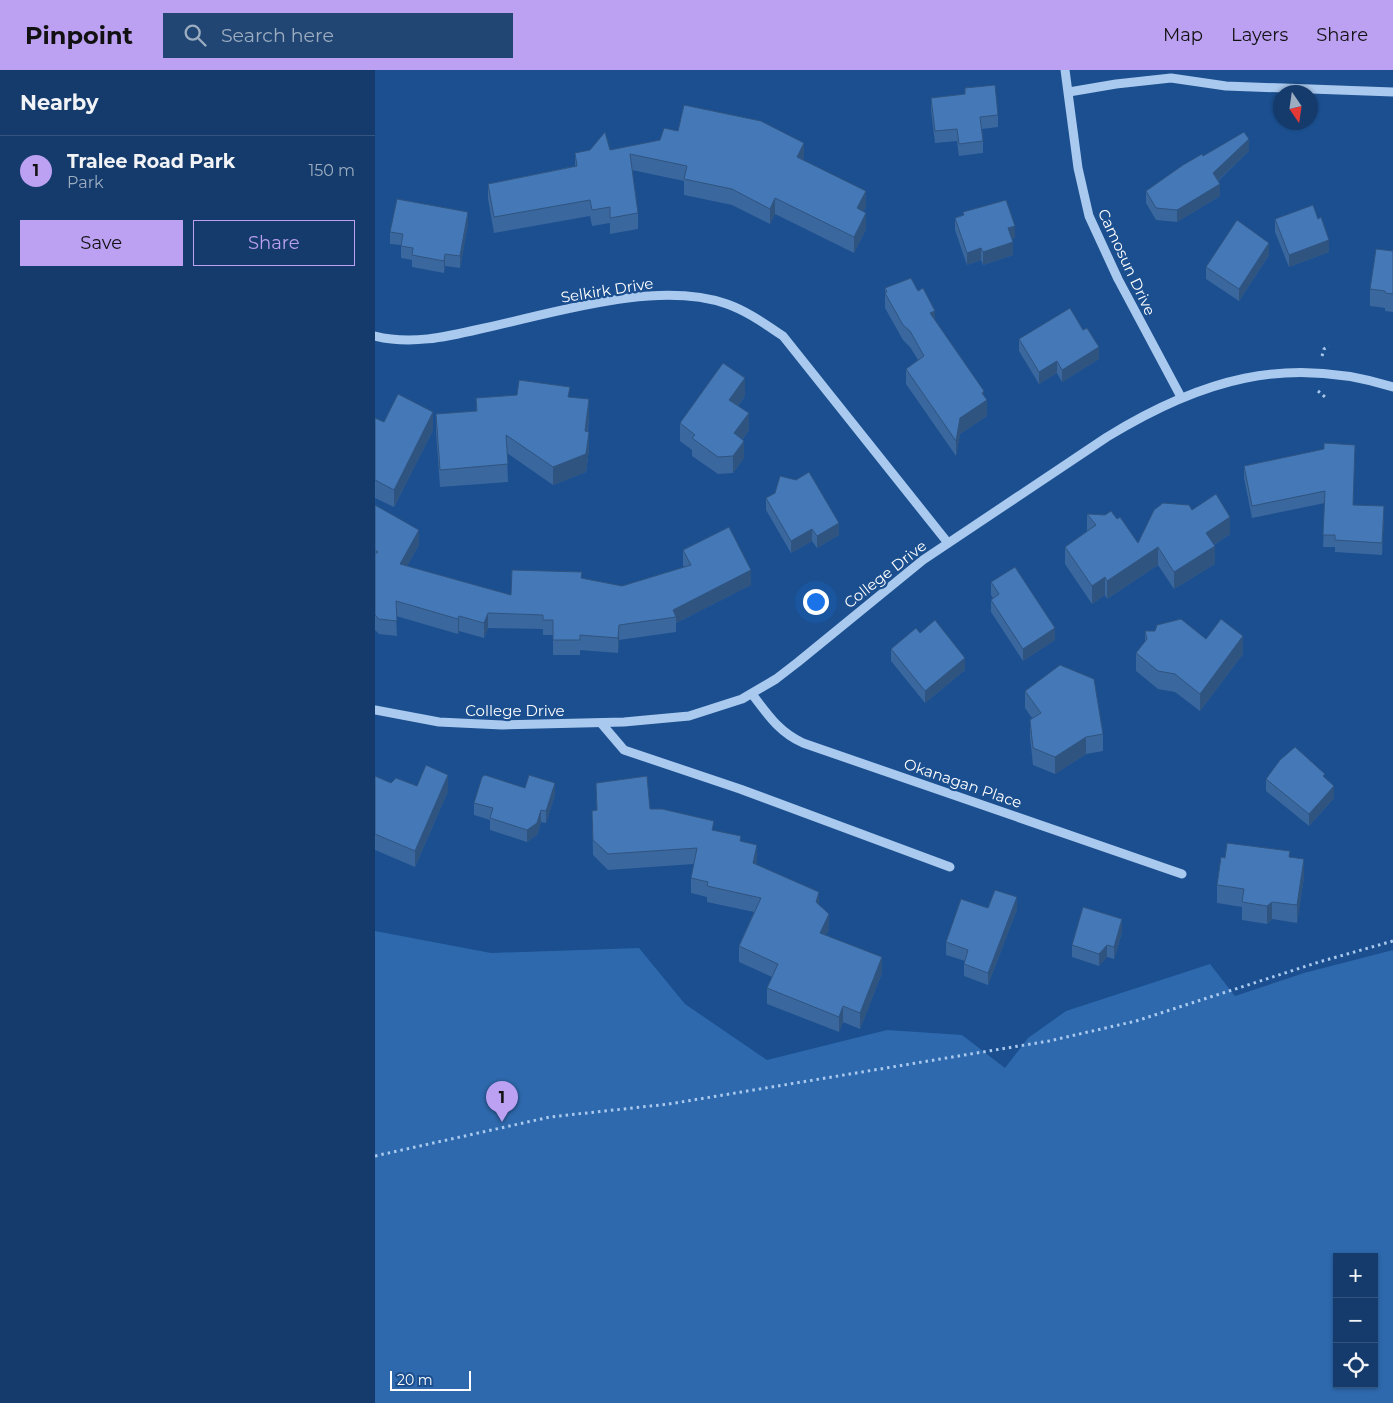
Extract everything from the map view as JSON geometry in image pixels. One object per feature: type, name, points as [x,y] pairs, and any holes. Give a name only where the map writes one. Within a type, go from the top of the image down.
[{"type":"street","name":"Camosun Drive","points":[[1065,70],[1078,168],[1089,216],[1114,271],[1181,397]]},
{"type":"street","points":[[1069,92],[1116,84],[1171,78],[1226,86],[1393,92]]},
{"type":"street","name":"Selkirk Drive","points":[[375,336],[404,340],[445,337],[631,298],[665,295],[698,298],[726,304],[759,319],[783,336],[947,543]]},
{"type":"street","name":"College Drive","points":[[375,710],[439,722],[502,726],[601,723],[689,716],[752,694],[798,662],[909,571],[947,543],[1115,433],[1181,397],[1225,382],[1259,375],[1295,372],[1333,372],[1393,387]]},
{"type":"street","name":"Okanagan Place","points":[[752,694],[776,726],[787,736],[803,743],[1181,874]]},
{"type":"street","points":[[601,723],[624,750],[740,789],[950,867]]},
{"type":"path","points":[[375,1156],[550,1117],[669,1104],[1049,1041],[1136,1021],[1319,962],[1393,941]]},
{"type":"shaded area","points":[[375,931],[491,953],[639,948],[685,1004],[767,1060],[887,1030],[962,1035],[1005,1068],[1028,1038],[1066,1011],[1210,964],[1235,996],[1304,973],[1393,950],[1393,1403],[375,1403]]},
{"type":"building","points":[[995,85],[998,115],[980,117],[983,141],[959,144],[957,129],[935,131],[931,98],[965,94],[965,88]]},
{"type":"building","points":[[684,105],[761,121],[804,143],[797,157],[866,191],[857,208],[866,213],[854,237],[775,198],[770,209],[732,189],[684,179],[687,166],[630,154],[638,213],[610,218],[610,207],[592,210],[590,200],[494,217],[488,184],[577,166],[575,153],[590,150],[605,132],[610,150],[660,140],[664,128],[678,131]]},
{"type":"building","points":[[1244,132],[1249,139],[1213,173],[1220,184],[1177,210],[1156,208],[1146,191],[1183,165],[1202,154],[1203,156]]},
{"type":"building","points":[[397,199],[468,212],[460,256],[445,254],[444,261],[412,255],[413,248],[401,246],[403,234],[390,232]]},
{"type":"building","points":[[1006,200],[1015,226],[1008,228],[1013,242],[983,252],[981,248],[967,253],[955,218],[964,215],[963,212]]},
{"type":"building","points":[[1313,205],[1318,219],[1321,217],[1329,240],[1289,255],[1275,219]]},
{"type":"building","points":[[1237,220],[1269,243],[1239,289],[1206,267]]},
{"type":"building","points":[[1376,249],[1393,251],[1393,294],[1370,289]]},
{"type":"building","points":[[911,278],[918,291],[923,288],[935,311],[930,313],[984,391],[982,393],[987,400],[960,418],[956,441],[906,369],[924,356],[910,331],[903,325],[885,293],[887,292],[885,288]]},
{"type":"building","points":[[1070,308],[1083,330],[1087,328],[1099,347],[1062,370],[1057,361],[1039,372],[1019,339]]},
{"type":"building","points":[[723,363],[745,378],[729,400],[749,413],[734,433],[744,441],[733,456],[718,457],[692,438],[695,435],[680,423]]},
{"type":"building","points":[[519,380],[570,387],[568,397],[589,399],[585,431],[589,432],[586,454],[553,467],[506,435],[508,464],[440,470],[436,414],[477,411],[476,398],[517,395]]},
{"type":"building","points":[[398,394],[433,412],[394,490],[375,480],[375,418],[384,422]]},
{"type":"building","points":[[1324,443],[1355,445],[1353,505],[1384,506],[1382,543],[1335,540],[1335,535],[1323,535],[1325,491],[1252,506],[1244,466],[1324,449]]},
{"type":"building","points":[[809,472],[839,523],[817,536],[812,529],[791,541],[766,498],[775,493],[780,476],[796,480]]},
{"type":"building","points":[[1216,494],[1230,517],[1206,533],[1215,546],[1174,572],[1158,547],[1107,581],[1105,577],[1092,586],[1065,547],[1096,525],[1087,514],[1105,515],[1111,511],[1117,519],[1120,517],[1138,543],[1154,510],[1163,503],[1189,505],[1192,510]]},
{"type":"building","points":[[375,505],[419,530],[400,564],[511,595],[512,570],[582,572],[581,578],[622,586],[691,565],[683,550],[729,527],[751,570],[673,610],[676,617],[619,625],[618,638],[580,635],[580,640],[553,640],[553,620],[543,620],[543,615],[488,613],[484,623],[459,616],[458,619],[396,601],[397,621],[379,619],[375,615],[375,554],[378,552],[375,550]]},
{"type":"building","points":[[1015,567],[1055,628],[1023,649],[991,600],[999,594],[991,582]]},
{"type":"building","points":[[1181,619],[1206,639],[1221,619],[1243,636],[1200,694],[1175,674],[1158,671],[1136,653],[1147,639],[1145,631],[1155,631],[1157,625]]},
{"type":"building","points":[[935,620],[965,658],[925,691],[891,649],[916,628],[920,633]]},
{"type":"building","points":[[1060,665],[1094,679],[1103,734],[1086,737],[1055,757],[1033,748],[1030,720],[1041,713],[1025,691]]},
{"type":"building","points":[[1295,747],[1325,774],[1323,776],[1334,786],[1309,814],[1266,779],[1280,760]]},
{"type":"building","points":[[426,765],[448,775],[415,851],[375,834],[375,776],[391,783],[396,778],[417,786]]},
{"type":"building","points":[[485,775],[525,788],[529,775],[555,783],[546,811],[541,810],[537,823],[527,830],[490,818],[493,808],[474,803],[482,777]]},
{"type":"building","points":[[647,776],[650,809],[662,809],[714,821],[712,830],[741,836],[740,841],[757,845],[753,863],[819,892],[816,902],[829,914],[820,933],[882,957],[860,1013],[843,1006],[839,1017],[767,988],[778,964],[739,946],[761,898],[707,886],[708,882],[691,878],[697,848],[608,854],[593,840],[592,811],[597,810],[596,783]]},
{"type":"building","points":[[1227,843],[1290,851],[1289,857],[1304,859],[1297,905],[1272,902],[1267,906],[1242,902],[1244,889],[1217,885],[1221,857],[1225,858]]},
{"type":"building","points":[[995,890],[1017,897],[988,973],[964,964],[968,950],[946,942],[961,899],[988,908]]},
{"type":"building","points":[[1083,907],[1122,919],[1114,947],[1107,945],[1099,954],[1072,945]]},
{"type":"place","name":"Tralee Road Park","points":[[502,1122]]}]
